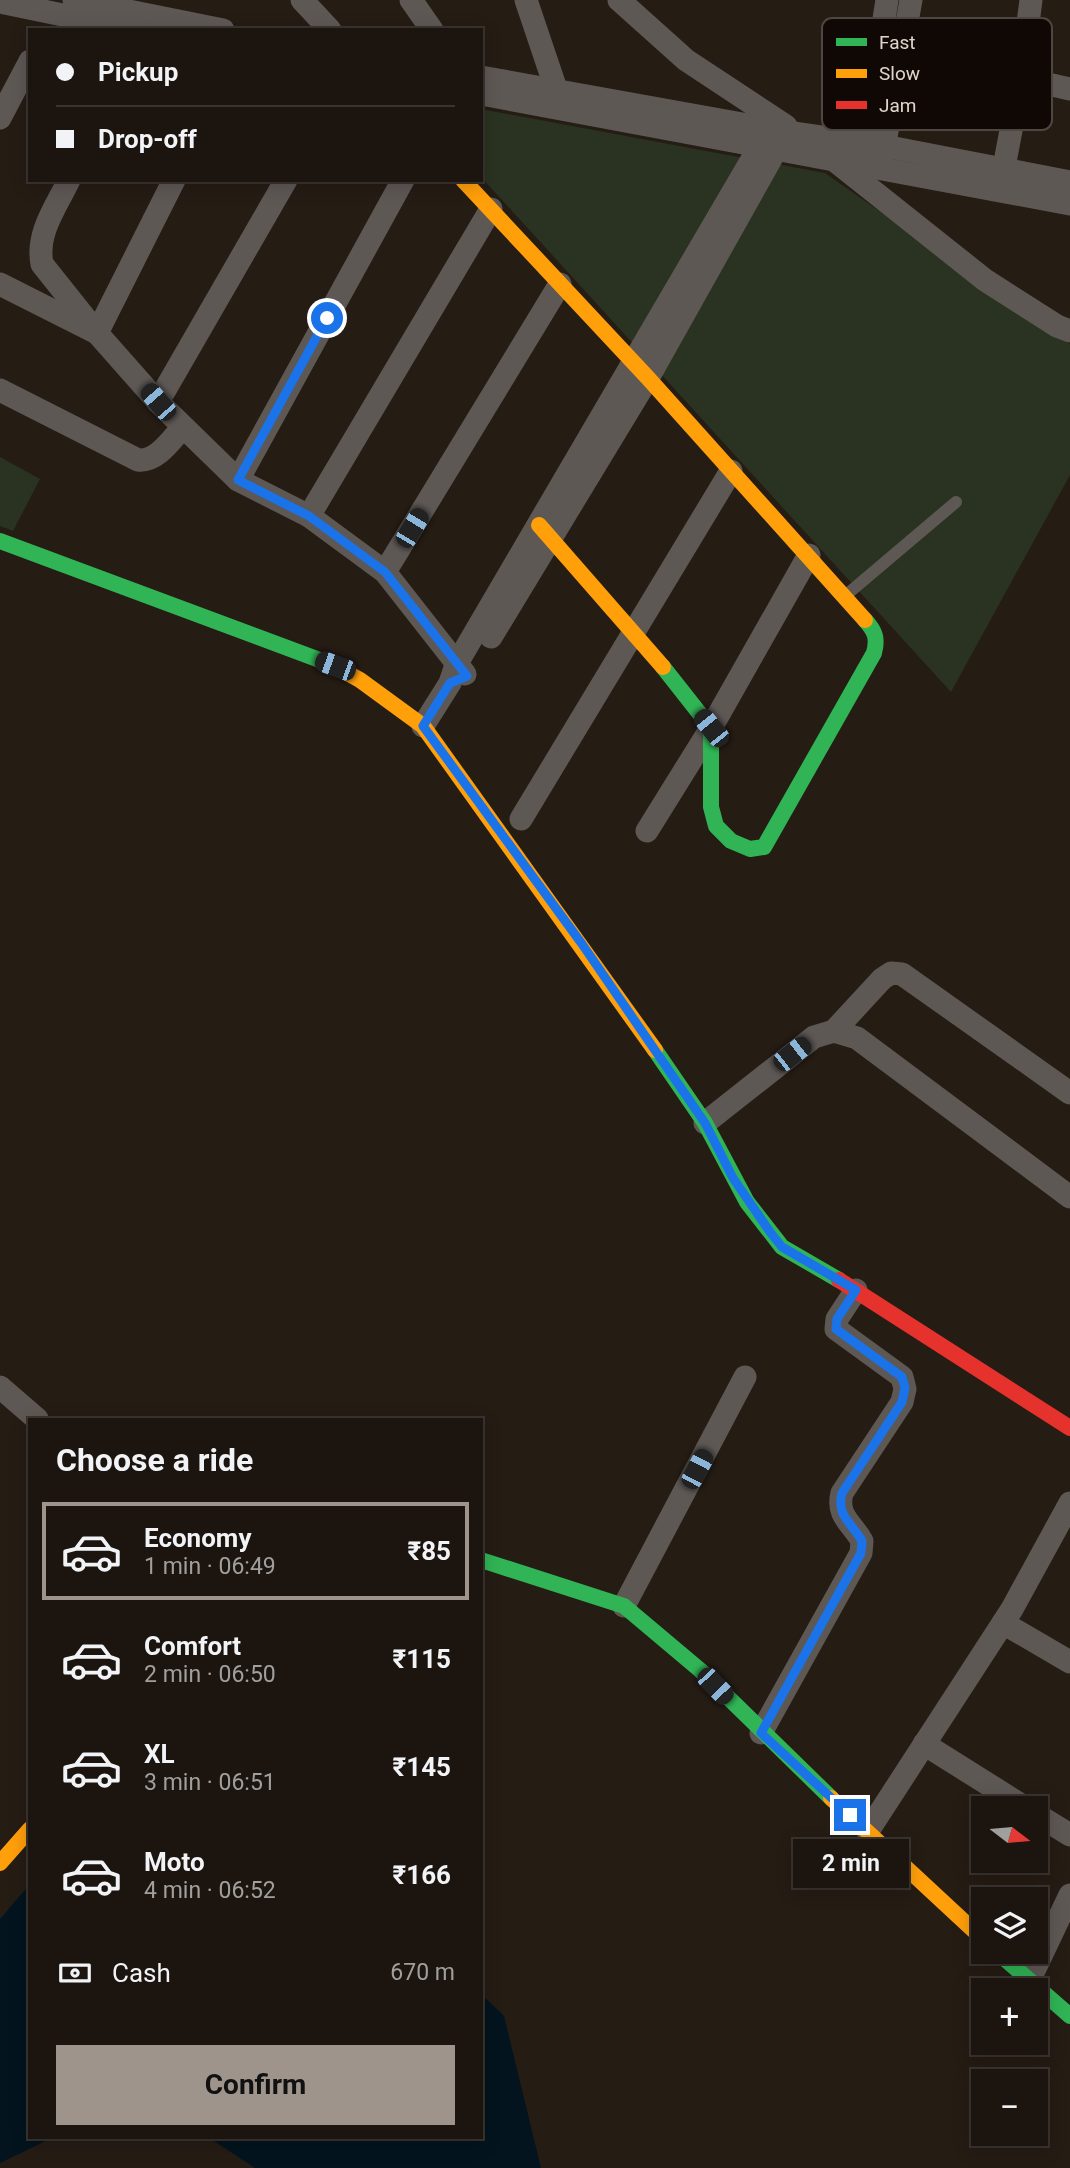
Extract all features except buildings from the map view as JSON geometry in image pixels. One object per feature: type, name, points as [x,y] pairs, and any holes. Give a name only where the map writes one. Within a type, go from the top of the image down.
[{"type":"street","points":[[303,0],[328,28]]},
{"type":"street","points":[[411,0],[431,28]]},
{"type":"street","points":[[526,0],[556,89]]},
{"type":"street","points":[[619,0],[685,60],[779,137]]},
{"type":"street","points":[[885,18],[887,0]]},
{"type":"street","points":[[907,18],[911,0]]},
{"type":"street","points":[[1029,18],[1031,0]]},
{"type":"street","points":[[0,2],[69,9],[144,26],[184,28]]},
{"type":"street","points":[[0,118],[28,65]]},
{"type":"street","points":[[483,77],[556,89],[1001,181],[1070,204]]},
{"type":"street","points":[[1052,85],[1070,89]]},
{"type":"street","points":[[483,94],[779,137],[832,159],[985,280],[1057,326],[1070,331]]},
{"type":"street","points":[[873,155],[875,130]]},
{"type":"street","points":[[873,155],[879,130]]},
{"type":"street","points":[[1001,181],[1011,130]]},
{"type":"street","points":[[423,726],[458,675],[779,137]]},
{"type":"street","points":[[832,159],[873,155]]},
{"type":"street","points":[[1001,181],[1070,182]]},
{"type":"street","points":[[68,182],[41,236],[39,250],[42,264],[97,333],[158,402],[238,480],[309,516],[385,572],[458,675]]},
{"type":"street","points":[[97,333],[173,182]]},
{"type":"street","points":[[158,402],[285,182]]},
{"type":"street","points":[[238,480],[402,182]]},
{"type":"street","points":[[465,182],[641,370],[873,629],[877,641],[874,653],[764,846],[751,849],[731,841],[716,826],[711,807],[711,728],[634,631],[544,531]]},
{"type":"street","points":[[309,516],[491,209]]},
{"type":"street","points":[[0,284],[97,333]]},
{"type":"street","points":[[385,572],[560,284]]},
{"type":"street","points":[[0,390],[138,460],[146,461],[157,455],[183,427]]},
{"type":"street","points":[[521,819],[731,471]]},
{"type":"street","points":[[0,541],[335,666],[360,680],[423,726],[582,944],[705,1123],[747,1202],[782,1247],[856,1290],[1070,1428]]},
{"type":"street","points":[[647,831],[711,728],[809,555]]},
{"type":"street","points":[[705,1123],[814,1037],[834,1031],[882,979],[891,973],[902,974],[1070,1093]]},
{"type":"street","points":[[834,1031],[857,1038],[1070,1197]]},
{"type":"street","points":[[761,1733],[861,1553],[862,1541],[845,1520],[839,1505],[842,1493],[902,1402],[905,1388],[902,1377],[836,1329],[837,1319],[856,1290]]},
{"type":"street","points":[[624,1606],[745,1377]]},
{"type":"street","points":[[0,1387],[36,1418]]},
{"type":"street","points":[[868,1831],[1003,1623],[1070,1503]]},
{"type":"street","points":[[483,1561],[624,1606],[700,1670],[761,1733],[971,1928]]},
{"type":"street","points":[[1003,1623],[1070,1662]]},
{"type":"street","points":[[924,1744],[1007,1796]]},
{"type":"street","points":[[1048,1821],[1070,1835]]},
{"type":"street","points":[[0,1863],[28,1831]]},
{"type":"street","points":[[1030,1978],[1070,1895]]},
{"type":"street","points":[[1010,1964],[1026,1978]]},
{"type":"street","points":[[1048,1997],[1070,2015]]},
{"type":"lane","points":[[845,597],[956,502]]},
{"type":"green space","points":[[483,109],[825,173],[1070,344],[1070,475],[951,692],[483,179]]},
{"type":"green space","points":[[0,457],[40,479],[13,531],[0,526]]},
{"type":"water","points":[[28,1886],[28,2139],[50,2139],[0,2163],[0,1919]]},
{"type":"water","points":[[483,1996],[504,2016],[541,2168],[255,2168],[211,2139],[483,2139]]},
{"type":"traffic: fast","points":[[0,541],[333,665]]},
{"type":"traffic: fast","points":[[663,667],[711,728],[711,807],[716,826],[731,841],[750,849],[764,847],[874,653],[875,635],[865,620]]},
{"type":"traffic: fast","points":[[655,1050],[705,1123],[747,1202],[782,1247],[839,1280]]},
{"type":"traffic: fast","points":[[483,1561],[624,1606],[700,1670],[831,1798]]},
{"type":"traffic: fast","points":[[1011,1964],[1070,2016]]},
{"type":"traffic: slow","points":[[465,182],[648,378],[865,620]]},
{"type":"traffic: slow","points":[[539,525],[663,667]]},
{"type":"traffic: slow","points":[[333,665],[360,680],[423,726],[655,1050]]},
{"type":"traffic: slow","points":[[831,1798],[971,1928]]},
{"type":"traffic: slow","points":[[0,1863],[28,1831]]},
{"type":"traffic: jam","points":[[839,1280],[1070,1428]]},
{"type":"route","points":[[327,318],[238,480],[309,516],[385,572],[467,676],[450,683],[423,726],[582,944],[639,1031],[705,1123],[747,1202],[770,1232],[782,1247],[856,1290],[837,1319],[836,1329],[845,1339],[902,1377],[905,1388],[902,1402],[842,1493],[839,1505],[845,1520],[862,1541],[861,1553],[761,1733],[850,1815]]}]
